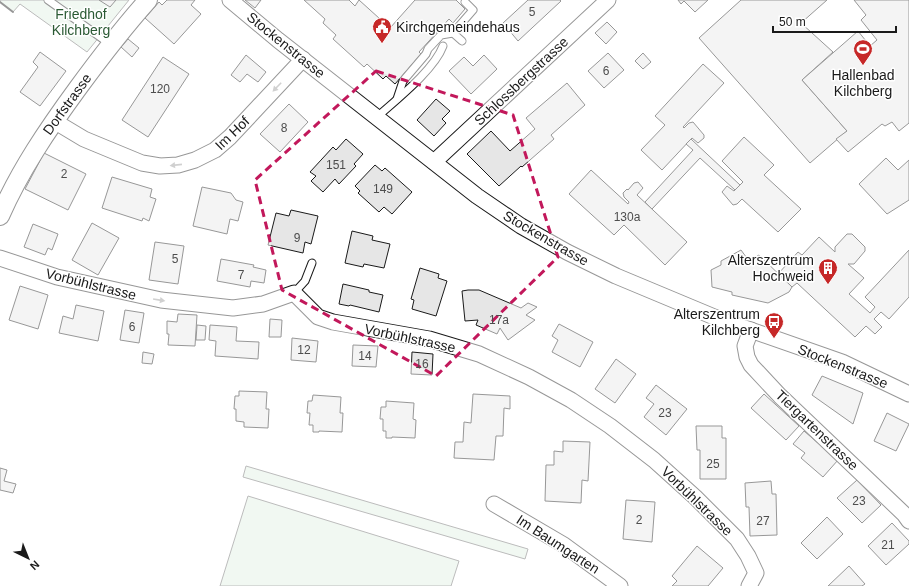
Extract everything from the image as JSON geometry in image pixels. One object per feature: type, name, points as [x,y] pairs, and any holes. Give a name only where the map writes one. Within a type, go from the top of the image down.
[{"type":"street","name":"Dorfstrasse","points":[[0,216],[28,161],[54,121],[110,45],[148,0]]},
{"type":"street","name":"Stockenstrasse","points":[[230,0],[477,196],[521,226],[567,252],[616,276],[719,319],[842,362],[909,394]]},
{"type":"street","name":"Schlossbergstrasse","points":[[434,162],[608,0]]},
{"type":"street","name":"Im Hof","points":[[54,121],[84,139],[142,163],[160,166],[178,165],[195,160],[215,150],[230,137],[303,59]]},
{"type":"street","name":"Vorbühlstrasse","points":[[0,258],[57,277],[123,293],[168,301],[233,308],[263,304],[294,293],[318,317],[333,322],[429,339],[479,354],[529,377],[571,400],[610,426],[648,456],[695,497],[737,539],[748,556],[752,580]]},
{"type":"street","name":"Tiergartenstrasse","points":[[751,330],[745,346],[747,357],[751,364],[780,396],[904,514],[909,522]]},
{"type":"street","name":"Im Baumgarten","points":[[494,504],[564,545],[620,586]]},
{"type":"lane","points":[[48,0],[110,45]]},
{"type":"lane","points":[[397,99],[402,81],[426,54],[428,49],[441,35],[453,33],[473,10],[465,2]]},
{"type":"lane","points":[[453,33],[462,42]]},
{"type":"lane","points":[[377,117],[432,64],[444,46]]},
{"type":"lane","points":[[294,293],[305,281],[312,263]]},
{"type":"highlighted area","points":[[376,71],[513,115],[558,257],[436,376],[282,290],[255,180]]},
{"type":"green space","name":"Friedhof Kilchberg","points":[[0,0],[129,0],[87,52],[20,4],[13,12],[0,2]]},
{"type":"green space","points":[[246,466],[528,549],[525,559],[243,477]]},
{"type":"green space","points":[[248,496],[459,561],[451,586],[220,586]]},
{"type":"building","points":[[99,0],[116,0],[110,7]]},
{"type":"building","points":[[167,0],[195,0],[191,5],[201,14],[174,44],[145,18],[159,2],[162,5]]},
{"type":"building","points":[[245,0],[261,0],[255,8]]},
{"type":"building","name":"Kirchgemeindehaus","points":[[304,0],[349,0],[355,6],[359,0],[390,28],[415,0],[456,0],[465,9],[453,23],[449,19],[419,52],[421,54],[395,84],[386,76],[383,79],[367,64],[364,67],[333,39],[336,35],[323,23],[325,19]]},
{"type":"building","points":[[528,0],[561,1],[518,41],[503,23]]},
{"type":"building","points":[[678,0],[708,0],[695,12],[684,1],[681,4]]},
{"type":"building","points":[[741,0],[827,0],[801,23],[833,52],[802,80],[847,131],[810,163],[699,38]]},
{"type":"building","name":"Hallenbad Kilchberg","points":[[854,0],[909,0],[909,123],[899,131],[892,122],[885,126],[882,124],[848,152],[836,139],[847,131],[802,80],[858,31],[870,46],[877,40],[861,20],[866,15]]},
{"type":"building","points":[[607,22],[617,32],[606,44],[595,33]]},
{"type":"building","points":[[128,39],[139,48],[132,57],[121,47]]},
{"type":"building","points":[[40,52],[66,71],[40,106],[20,92],[38,67],[33,62]]},
{"type":"building","points":[[608,53],[624,70],[604,88],[588,71]]},
{"type":"building","points":[[643,53],[651,62],[643,69],[635,61]]},
{"type":"building","points":[[246,55],[266,72],[258,82],[247,74],[240,82],[231,75]]},
{"type":"building","points":[[484,55],[497,69],[471,94],[449,71],[464,57],[473,66]]},
{"type":"building","points":[[163,57],[189,74],[148,137],[122,120]]},
{"type":"building","points":[[703,64],[724,83],[683,127],[684,128],[689,123],[693,122],[704,135],[704,138],[698,143],[692,138],[662,170],[641,150],[665,125],[655,116]]},
{"type":"building","points":[[567,83],[585,105],[551,135],[554,139],[499,186],[467,154],[491,131],[510,151],[535,129],[526,118]]},
{"type":"building","points":[[436,99],[450,111],[442,119],[446,123],[434,136],[417,120]]},
{"type":"building","points":[[289,104],[308,122],[280,152],[260,134]]},
{"type":"building","points":[[744,137],[774,165],[764,175],[801,209],[778,232],[742,199],[737,204],[733,205],[722,192],[727,186],[734,191],[743,182],[722,161]]},
{"type":"building","points":[[346,139],[363,154],[354,164],[356,166],[339,184],[335,179],[323,192],[311,181],[316,176],[310,172],[333,147],[336,150]]},
{"type":"building","points":[[691,139],[740,185],[735,190],[700,158],[652,209],[645,202],[693,150],[686,144]]},
{"type":"building","points":[[44,153],[86,174],[68,210],[25,189]]},
{"type":"building","points":[[886,158],[898,170],[909,160],[909,200],[887,214],[859,184]]},
{"type":"building","points":[[375,165],[382,171],[385,168],[412,192],[392,214],[384,207],[379,212],[358,193],[360,191],[355,186]]},
{"type":"building","points":[[591,170],[628,204],[629,202],[624,197],[623,193],[634,183],[638,182],[643,188],[637,195],[687,242],[665,265],[624,225],[614,235],[569,194]]},
{"type":"building","points":[[112,177],[152,189],[150,197],[156,199],[149,221],[143,218],[142,221],[102,208]]},
{"type":"building","points":[[202,187],[231,193],[236,200],[243,202],[238,221],[230,219],[227,234],[193,226]]},
{"type":"building","points":[[291,210],[318,216],[311,244],[305,242],[303,253],[268,245],[276,213],[289,216]]},
{"type":"building","points":[[92,223],[119,238],[98,275],[72,260]]},
{"type":"building","points":[[33,224],[58,234],[52,250],[48,248],[45,255],[24,247]]},
{"type":"building","points":[[352,231],[373,236],[372,240],[390,244],[384,268],[364,264],[363,267],[345,263]]},
{"type":"building","name":"Alterszentrum Hochweid","points":[[847,234],[852,234],[865,247],[865,251],[854,264],[848,264],[864,278],[849,294],[870,313],[875,307],[865,297],[909,250],[909,297],[889,319],[881,312],[874,319],[882,327],[875,334],[866,326],[855,337],[797,283],[792,287],[778,274],[798,252],[802,255],[819,237],[835,252],[835,247]]},
{"type":"building","points":[[155,242],[184,246],[178,284],[149,280]]},
{"type":"building","points":[[741,250],[749,261],[759,255],[792,287],[789,292],[768,303],[732,295],[732,292],[712,287],[711,270],[721,265],[721,261]]},
{"type":"building","points":[[221,259],[254,265],[253,267],[266,270],[264,283],[251,281],[250,287],[217,281]]},
{"type":"building","points":[[420,268],[439,274],[438,278],[447,281],[436,316],[412,309],[414,300],[411,299]]},
{"type":"building","points":[[343,284],[383,295],[379,312],[339,304]]},
{"type":"building","points":[[20,286],[48,295],[38,329],[9,320]]},
{"type":"building","points":[[479,290],[521,308],[528,303],[537,307],[526,315],[535,320],[508,340],[500,328],[497,334],[476,325],[478,320],[465,321],[462,291]]},
{"type":"building","points":[[76,305],[104,311],[98,341],[59,333],[63,316],[73,319]]},
{"type":"building","points":[[125,310],[144,313],[139,343],[120,340]]},
{"type":"building","points":[[178,314],[197,315],[195,346],[168,345],[169,334],[167,334],[167,321],[177,322]]},
{"type":"building","points":[[270,319],[282,320],[281,337],[269,337]]},
{"type":"building","points":[[559,324],[593,342],[580,367],[552,352],[558,340],[552,336]]},
{"type":"building","points":[[197,325],[206,326],[205,340],[196,340]]},
{"type":"building","points":[[210,325],[237,327],[236,341],[259,342],[258,359],[215,356],[216,341],[209,340]]},
{"type":"building","points":[[292,338],[318,341],[316,362],[291,360]]},
{"type":"building","points":[[353,345],[378,346],[376,367],[352,366]]},
{"type":"building","points":[[143,352],[154,354],[152,364],[142,363]]},
{"type":"building","points":[[412,352],[433,354],[432,375],[411,374]]},
{"type":"building","points":[[616,359],[636,374],[615,403],[595,389]]},
{"type":"building","points":[[822,376],[863,393],[853,424],[812,395]]},
{"type":"building","points":[[656,385],[687,409],[666,435],[644,417],[654,404],[646,398]]},
{"type":"building","points":[[239,391],[267,392],[266,409],[269,409],[268,428],[244,427],[244,422],[236,421],[236,409],[234,409],[235,396],[239,396]]},
{"type":"building","points":[[473,394],[510,396],[510,409],[504,408],[503,436],[496,436],[494,460],[454,458],[455,442],[463,442],[464,422],[471,423]]},
{"type":"building","points":[[764,394],[799,426],[786,440],[751,408]]},
{"type":"building","points":[[313,395],[341,397],[340,413],[343,413],[342,432],[313,432],[313,425],[309,425],[310,413],[307,413],[308,401],[312,401]]},
{"type":"building","points":[[386,401],[414,403],[413,419],[416,420],[415,438],[386,438],[386,431],[383,431],[383,419],[380,419],[381,407],[386,407]]},
{"type":"building","points":[[887,413],[909,424],[896,451],[874,441]]},
{"type":"building","points":[[696,426],[722,426],[722,438],[726,438],[726,479],[700,479],[700,450],[697,450]]},
{"type":"building","points":[[804,431],[838,460],[823,477],[801,458],[805,453],[793,444]]},
{"type":"building","points":[[563,441],[590,442],[588,481],[582,480],[581,503],[545,501],[546,465],[554,465],[554,451],[563,452]]},
{"type":"building","points":[[0,468],[7,470],[4,481],[16,484],[13,493],[0,490]]},
{"type":"building","points":[[857,480],[881,505],[862,523],[837,498]]},
{"type":"building","points":[[771,481],[772,494],[776,494],[777,535],[750,536],[749,507],[746,507],[745,483]]},
{"type":"building","points":[[626,500],[655,502],[652,542],[623,539]]},
{"type":"building","points":[[827,517],[843,534],[817,559],[801,543]]},
{"type":"building","points":[[892,523],[909,541],[909,544],[886,565],[868,546]]},
{"type":"building","points":[[697,546],[723,568],[708,586],[672,586],[677,581],[672,576]]},
{"type":"building","points":[[849,566],[865,584],[862,586],[828,586]]},
{"type":"wall","points":[[0,2],[13,12]]},
{"type":"place","name":"Kirchgemeindehaus","points":[[382,44]]},
{"type":"place","name":"Hallenbad Kilchberg","points":[[863,66]]},
{"type":"place","name":"Alterszentrum Hochweid","points":[[828,285]]},
{"type":"place","name":"Alterszentrum Kilchberg","points":[[774,339]]}]
